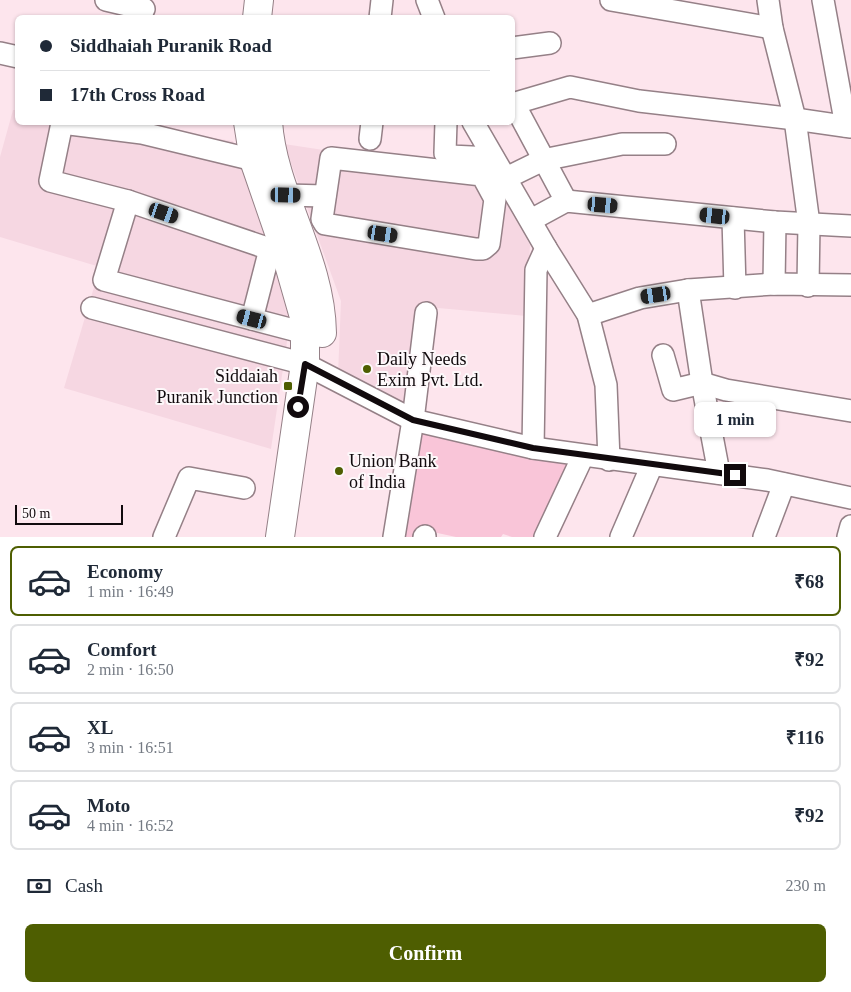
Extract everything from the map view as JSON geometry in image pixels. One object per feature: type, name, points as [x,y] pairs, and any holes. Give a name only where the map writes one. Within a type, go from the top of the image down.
[{"type":"main road","points":[[257,15],[259,0]]},
{"type":"main road","points":[[276,15],[277,0]]},
{"type":"main road","points":[[248,125],[254,160],[277,248],[304,317],[305,333],[314,368],[298,537]]},
{"type":"main road","points":[[268,125],[270,147],[316,284],[322,316],[314,368],[280,537]]},
{"type":"street","points":[[106,0],[144,9]]},
{"type":"street","points":[[380,15],[382,0]]},
{"type":"street","points":[[427,0],[433,15]]},
{"type":"street","points":[[616,0],[685,6],[772,28]]},
{"type":"street","points":[[768,0],[772,28],[795,119],[809,224],[808,286]]},
{"type":"street","points":[[515,103],[570,87],[639,101],[848,126],[823,0]]},
{"type":"street","points":[[515,48],[550,43]]},
{"type":"street","points":[[0,53],[15,56]]},
{"type":"street","points":[[515,108],[566,201]]},
{"type":"street","points":[[62,125],[50,181],[128,201],[277,248],[252,319]]},
{"type":"street","points":[[78,125],[142,133],[254,160]]},
{"type":"street","points":[[446,125],[444,151],[447,155],[493,158]]},
{"type":"street","points":[[475,125],[493,158],[497,182],[489,244],[480,249],[327,224],[322,219],[329,161],[335,158],[482,174],[497,182],[532,220],[546,248],[588,315],[606,385],[608,460]]},
{"type":"street","points":[[497,182],[543,160],[622,144],[665,144]]},
{"type":"street","points":[[286,195],[325,196]]},
{"type":"street","points":[[128,201],[104,280],[305,333]]},
{"type":"street","points":[[532,220],[566,201],[775,222],[851,226]]},
{"type":"street","points":[[734,218],[735,288]]},
{"type":"street","points":[[774,284],[775,222]]},
{"type":"street","points":[[533,448],[536,270],[546,248]]},
{"type":"street","points":[[588,315],[640,298],[688,290],[774,284],[808,286],[851,285]]},
{"type":"street","points":[[688,290],[702,383],[719,473]]},
{"type":"street","points":[[92,308],[314,368],[413,420],[533,448],[608,460],[719,473],[851,498]]},
{"type":"street","points":[[394,537],[413,420],[426,313]]},
{"type":"street","points":[[663,355],[672,390],[702,383],[726,390],[851,411]]},
{"type":"street","points":[[545,537],[583,456]]},
{"type":"street","points":[[622,537],[652,465]]},
{"type":"street","points":[[164,537],[189,478],[244,488]]},
{"type":"street","points":[[764,537],[784,484]]},
{"type":"street","points":[[848,537],[851,526]]},
{"type":"shaded area","points":[[13,110],[15,110],[15,125],[124,125],[233,141],[291,315],[271,449],[64,388],[100,267],[0,237],[0,157]]},
{"type":"shaded area","points":[[284,144],[409,163],[487,169],[530,245],[526,316],[416,306],[404,403],[338,375],[341,301]]},
{"type":"shaded area","points":[[419,431],[575,465],[536,537],[512,537],[503,534],[501,537],[456,537],[419,529],[417,537],[404,537]]},
{"type":"place","name":"Daily Needs Exim Pvt. Ltd.","points":[[367,369]]},
{"type":"place","name":"Siddaiah Puranik Junction","points":[[288,386]]},
{"type":"place","name":"Union Bank of India","points":[[339,471]]},
{"type":"route","points":[[298,407],[305,364],[413,420],[533,448],[608,460],[735,475]]}]
